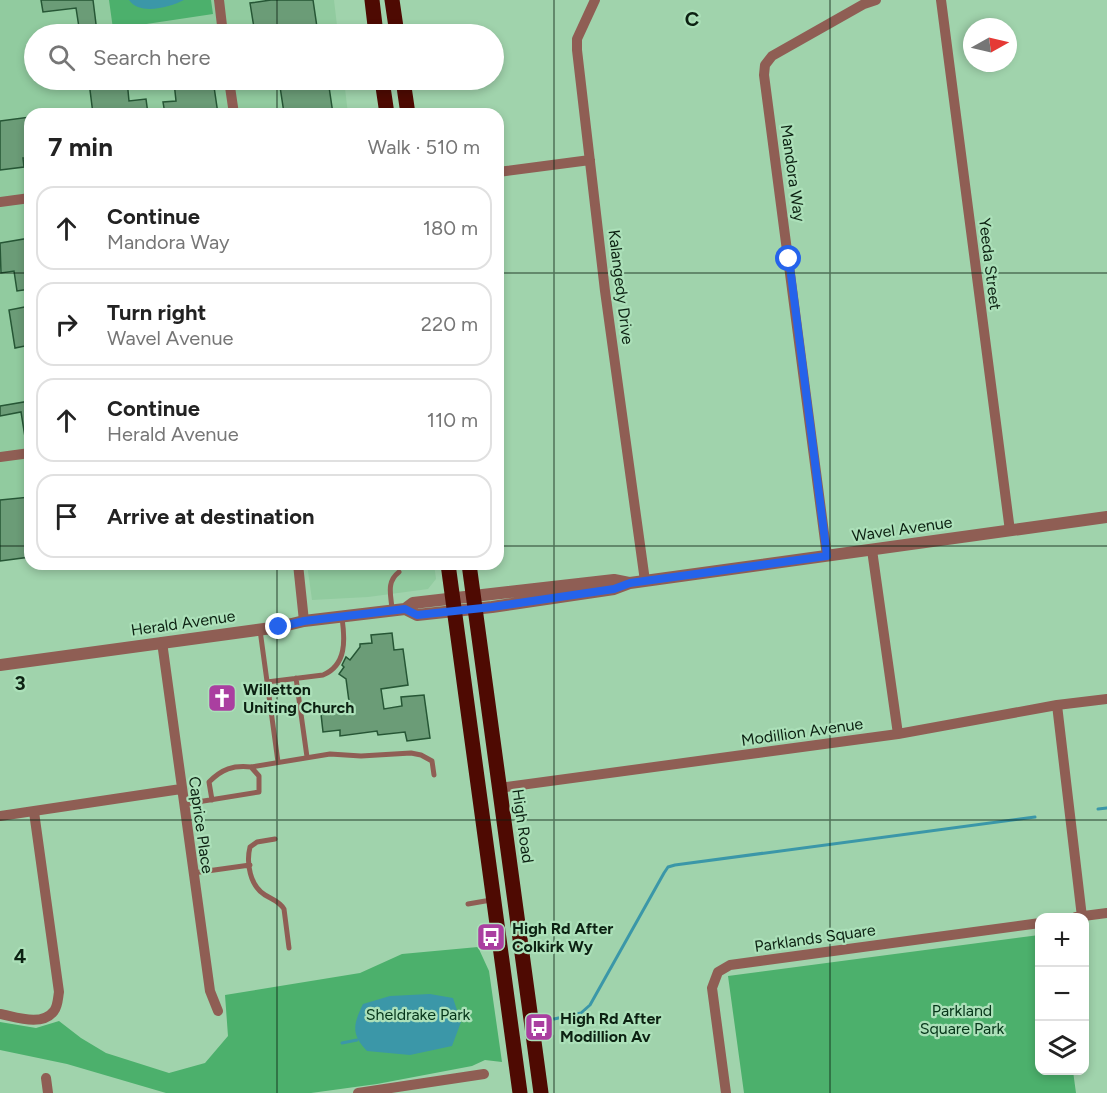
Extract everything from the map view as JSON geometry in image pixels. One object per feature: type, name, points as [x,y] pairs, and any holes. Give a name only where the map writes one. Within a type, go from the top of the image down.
[{"type":"main road","points":[[372,0],[375,24]]},
{"type":"main road","points":[[392,0],[396,24]]},
{"type":"main road","points":[[383,90],[386,108]]},
{"type":"main road","points":[[404,90],[407,108]]},
{"type":"main road","points":[[449,570],[520,1093]]},
{"type":"main road","name":"High Road","points":[[470,570],[541,1093]]},
{"type":"street","points":[[219,0],[222,24]]},
{"type":"street","name":"Kalangedy Drive","points":[[595,0],[577,39],[607,302],[645,581]]},
{"type":"street","name":"Mandora Way","points":[[827,556],[764,75],[765,65],[778,52],[864,4],[876,0]]},
{"type":"street","name":"Yeeda Street","points":[[941,0],[1010,531]]},
{"type":"street","points":[[231,90],[233,108]]},
{"type":"street","points":[[504,171],[590,160]]},
{"type":"street","points":[[0,202],[24,199]]},
{"type":"street","points":[[0,457],[24,454]]},
{"type":"street","name":"Wavel Avenue","points":[[474,602],[546,589],[614,580],[630,583],[1107,517]]},
{"type":"street","points":[[872,550],[898,734]]},
{"type":"street","points":[[299,570],[304,621]]},
{"type":"street","name":"Herald Avenue","points":[[0,665],[260,630],[342,616],[399,610],[417,615],[453,604],[474,602]]},
{"type":"street","name":"Caprice Place","points":[[162,642],[210,991],[218,1011]]},
{"type":"street","name":"Modillion Avenue","points":[[500,788],[898,734],[1057,705],[1107,699]]},
{"type":"street","points":[[1057,705],[1079,913]]},
{"type":"street","points":[[0,816],[181,789]]},
{"type":"street","points":[[0,1014],[31,1020],[44,1018],[55,1010],[59,992],[33,812]]},
{"type":"street","points":[[1089,916],[1107,913]]},
{"type":"street","name":"Parklands Square","points":[[726,1093],[712,988],[717,972],[730,965],[1035,923]]},
{"type":"street","points":[[358,1093],[484,1074]]},
{"type":"street","points":[[46,1078],[48,1093]]},
{"type":"lane","points":[[399,572],[389,583],[399,610]]},
{"type":"lane","points":[[267,682],[330,672],[342,656],[345,642],[342,616]]},
{"type":"lane","points":[[260,630],[278,762]]},
{"type":"lane","points":[[296,678],[307,757]]},
{"type":"lane","points":[[212,800],[209,782],[228,768],[251,767],[330,754],[361,756],[411,753],[421,755],[432,761],[434,775]]},
{"type":"lane","points":[[183,804],[259,792],[259,776],[251,767]]},
{"type":"lane","points":[[275,839],[256,842],[250,847],[248,854],[251,876],[256,887],[281,904],[284,909],[289,948]]},
{"type":"lane","points":[[193,873],[250,865]]},
{"type":"lane","points":[[468,904],[493,900]]},
{"type":"shaded area","points":[[0,0],[334,0],[337,24],[24,24],[24,90],[345,90],[347,108],[24,108],[24,558],[0,561]]},
{"type":"shaded area","points":[[308,570],[435,570],[436,579],[428,589],[368,597],[312,600]]},
{"type":"green space","points":[[109,0],[211,0],[213,14],[146,24],[112,24]]},
{"type":"green space","name":"Parkland Square Park","points":[[1035,936],[1035,1075],[1074,1075],[1076,1093],[744,1093],[728,976]]},
{"type":"green space","name":"Sheldrake Park","points":[[478,947],[489,971],[502,1062],[485,1060],[472,1066],[377,1084],[311,1093],[166,1093],[67,1064],[0,1050],[0,1022],[36,1028],[59,1021],[106,1053],[169,1073],[205,1063],[228,1036],[225,995],[360,973],[402,954]]},
{"type":"water","points":[[129,0],[184,0],[148,9],[140,8]]},
{"type":"water","points":[[430,994],[453,998],[461,1022],[452,1046],[410,1055],[367,1051],[362,1045],[355,1029],[363,1004],[390,996]]},
{"type":"building","points":[[41,0],[93,0],[96,24],[78,24],[76,8],[43,12]]},
{"type":"building","points":[[271,0],[313,0],[317,24],[253,24],[250,3]]},
{"type":"building","points":[[90,90],[128,90],[129,101],[146,99],[147,108],[92,108]]},
{"type":"building","points":[[175,90],[214,90],[217,108],[164,108],[163,102],[176,101]]},
{"type":"building","points":[[281,90],[329,90],[332,108],[283,108]]},
{"type":"building","points":[[24,118],[24,167],[0,170],[0,121]]},
{"type":"building","points":[[24,239],[24,290],[17,291],[14,271],[1,273],[0,243]]},
{"type":"building","points":[[24,307],[24,346],[15,348],[9,310]]},
{"type":"building","points":[[24,402],[24,431],[21,412],[0,416],[0,406]]},
{"type":"building","points":[[24,498],[24,558],[0,561],[0,500]]},
{"type":"building","points":[[392,633],[394,650],[403,649],[408,685],[381,689],[384,709],[402,706],[401,697],[424,695],[430,738],[407,741],[405,732],[378,735],[377,731],[340,736],[340,730],[323,732],[321,714],[350,709],[346,679],[339,674],[344,667],[342,665],[346,657],[350,660],[360,644],[372,643],[371,635]]},
{"type":"waterway","points":[[1098,809],[1107,808]]},
{"type":"waterway","points":[[554,1019],[581,1013],[590,1005],[668,867],[1035,817]]},
{"type":"waterway","points":[[342,1043],[357,1040]]},
{"type":"place","name":"Willetton Uniting Church","points":[[222,698]]},
{"type":"place","name":"High Rd After Colkirk Wy","points":[[491,937]]},
{"type":"place","name":"High Rd After Modillion Av","points":[[539,1027]]},
{"type":"route","points":[[279,627],[304,621],[405,609],[417,615],[492,607],[614,589],[630,583],[827,556],[789,259]]}]
